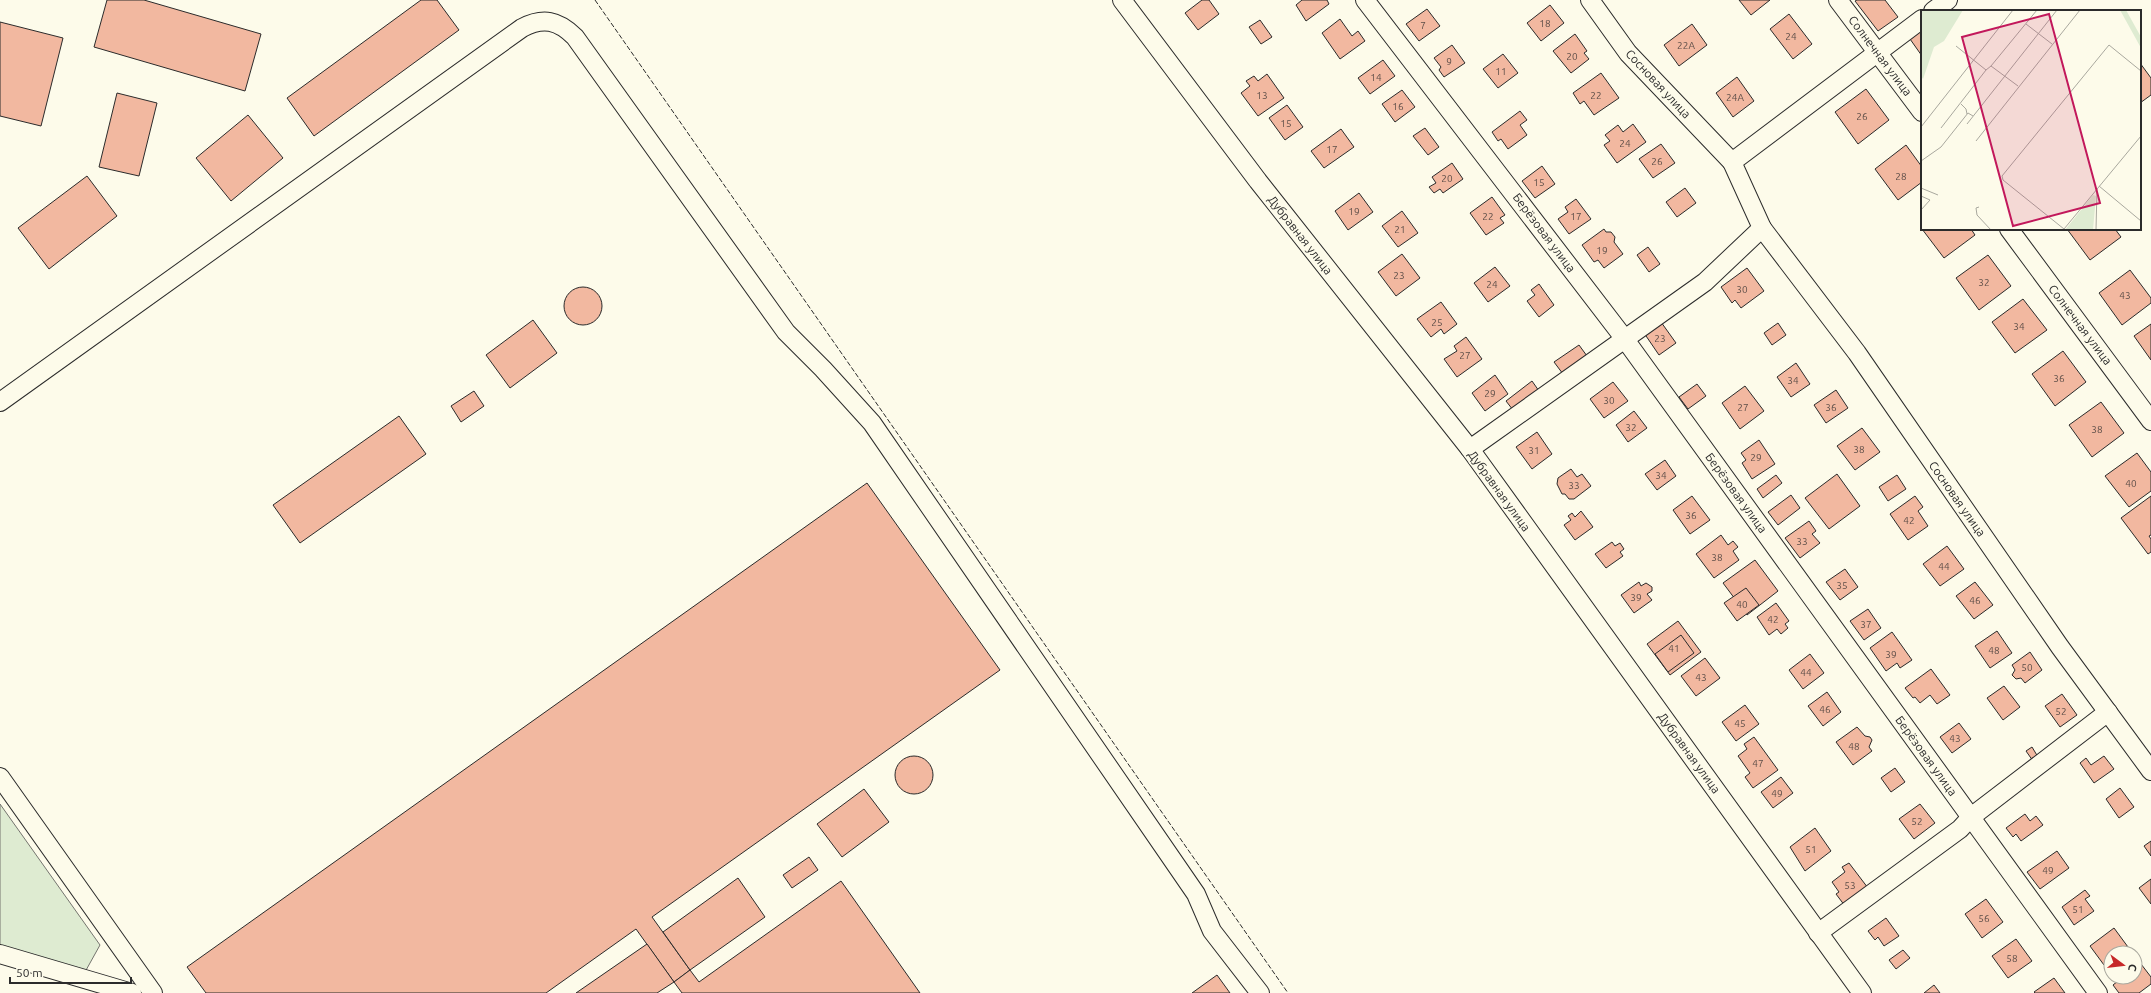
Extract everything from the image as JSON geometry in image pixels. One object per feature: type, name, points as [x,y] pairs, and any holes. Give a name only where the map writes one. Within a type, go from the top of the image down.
[{"type":"street","name":"Дубравная улица","points":[[1122,0],[1258,181],[1470,449],[1862,993]]},
{"type":"street","name":"Берёзовая улица","points":[[1365,0],[1624,338],[2098,993]]},
{"type":"street","name":"Сосновая улица","points":[[1590,0],[1628,53],[1732,162],[1762,228],[1857,353],[2060,647],[2151,770]]},
{"type":"street","name":"Солнечная улица","points":[[1838,0],[1921,111]]},
{"type":"street","points":[[1934,10],[1948,0]]},
{"type":"street","points":[[0,402],[522,28],[535,21],[544,21],[565,27],[575,37],[786,332],[823,369],[872,423],[1196,894],[1212,931],[1260,993]]},
{"type":"street","points":[[1732,162],[1921,21]]},
{"type":"street","points":[[1470,449],[1624,338],[1706,282],[1762,228]]},
{"type":"street","name":"Солнечная улица","points":[[2010,230],[2151,421]]},
{"type":"street","points":[[1818,933],[1960,829],[1971,817],[2108,712]]},
{"type":"street","points":[[0,777],[153,993]]},
{"type":"street","points":[[0,954],[132,993]]},
{"type":"green space","points":[[0,804],[100,945],[85,972],[0,946]]},
{"type":"building","points":[[107,0],[144,0],[261,34],[245,91],[94,47]]},
{"type":"building","points":[[421,0],[437,0],[459,30],[314,136],[287,98]]},
{"type":"building","points":[[1202,0],[1209,0],[1219,14],[1198,30],[1185,13]]},
{"type":"building","points":[[1302,0],[1327,0],[1329,4],[1306,21],[1296,5]]},
{"type":"building","points":[[1739,0],[1770,0],[1751,15]]},
{"type":"building","points":[[1885,0],[1898,17],[1878,31],[1855,1]]},
{"type":"building","points":[[1550,5],[1564,23],[1541,41],[1527,23]]},
{"type":"building","points":[[1427,9],[1440,26],[1419,41],[1406,24]]},
{"type":"building","points":[[1789,14],[1812,44],[1793,59],[1770,29]]},
{"type":"building","points":[[1340,19],[1352,36],[1358,31],[1365,41],[1340,59],[1322,33]]},
{"type":"building","points":[[1260,20],[1272,37],[1261,44],[1249,27]]},
{"type":"building","points":[[0,22],[63,38],[41,126],[0,116]]},
{"type":"building","points":[[1692,24],[1707,45],[1679,66],[1664,45]]},
{"type":"building","points":[[1921,31],[1921,55],[1910,39]]},
{"type":"building","points":[[1575,34],[1587,51],[1584,53],[1589,59],[1571,73],[1553,51]]},
{"type":"building","points":[[1452,45],[1465,63],[1444,77],[1439,70],[1441,67],[1434,58]]},
{"type":"building","points":[[1503,54],[1518,73],[1498,88],[1483,69]]},
{"type":"building","points":[[1383,60],[1395,76],[1370,94],[1358,78]]},
{"type":"building","points":[[2141,64],[2151,78],[2151,95],[2141,102]]},
{"type":"building","points":[[1601,73],[1619,98],[1594,115],[1584,101],[1580,104],[1573,93]]},
{"type":"building","points":[[1267,74],[1284,98],[1258,116],[1241,93],[1250,86],[1246,81],[1254,76],[1258,81]]},
{"type":"building","points":[[1737,77],[1754,101],[1733,117],[1716,93]]},
{"type":"building","points":[[1866,89],[1889,120],[1858,144],[1835,112]]},
{"type":"building","points":[[1402,90],[1415,107],[1395,122],[1382,104]]},
{"type":"building","points":[[117,93],[157,103],[139,176],[99,167]]},
{"type":"building","points":[[1287,105],[1303,127],[1285,140],[1269,118]]},
{"type":"building","points":[[1520,111],[1527,120],[1520,125],[1527,135],[1508,149],[1501,139],[1498,141],[1492,132]]},
{"type":"building","points":[[248,115],[283,158],[231,201],[196,158]]},
{"type":"building","points":[[1633,124],[1646,142],[1617,163],[1604,145],[1610,141],[1605,135],[1618,125],[1623,132]]},
{"type":"building","points":[[1425,128],[1439,147],[1428,155],[1413,136]]},
{"type":"building","points":[[1341,129],[1354,147],[1324,168],[1311,151]]},
{"type":"building","points":[[1661,144],[1675,163],[1653,178],[1639,159]]},
{"type":"building","points":[[1906,145],[1921,166],[1921,183],[1898,200],[1875,169]]},
{"type":"building","points":[[1452,163],[1463,179],[1443,193],[1440,189],[1434,193],[1429,187],[1436,183],[1432,177]]},
{"type":"building","points":[[1542,166],[1555,184],[1535,198],[1522,181]]},
{"type":"building","points":[[87,176],[117,216],[49,269],[18,228]]},
{"type":"building","points":[[1685,188],[1696,203],[1677,217],[1666,202]]},
{"type":"building","points":[[1359,193],[1373,212],[1348,230],[1335,211]]},
{"type":"building","points":[[1492,197],[1505,215],[1500,218],[1504,223],[1486,235],[1470,213]]},
{"type":"building","points":[[1576,199],[1591,219],[1569,234],[1558,219],[1568,212],[1565,207]]},
{"type":"building","points":[[1402,211],[1418,233],[1398,247],[1382,226]]},
{"type":"building","points":[[1604,229],[1606,232],[1611,232],[1615,237],[1614,242],[1623,254],[1604,268],[1598,260],[1594,262],[1582,245]]},
{"type":"building","points":[[1923,230],[1972,230],[1975,235],[1944,258]]},
{"type":"building","points":[[2068,230],[2116,230],[2121,237],[2090,260]]},
{"type":"building","points":[[1648,247],[1660,264],[1649,272],[1637,255]]},
{"type":"building","points":[[1402,254],[1420,278],[1396,296],[1378,272]]},
{"type":"building","points":[[1988,255],[2011,286],[1979,310],[1956,278]]},
{"type":"building","points":[[1495,267],[1510,286],[1488,302],[1474,283]]},
{"type":"building","points":[[1747,268],[1764,291],[1741,308],[1735,300],[1732,303],[1721,287]]},
{"type":"building","points":[[2130,270],[2151,298],[2151,303],[2122,325],[2099,293]]},
{"type":"building","points":[[1539,284],[1554,305],[1539,317],[1527,301],[1535,295],[1531,290]]},
{"type":"building","points":[[579,287],[587,287],[594,290],[599,295],[602,306],[599,317],[594,322],[587,325],[579,325],[572,322],[567,317],[564,310],[564,302],[567,295],[572,290]]},
{"type":"building","points":[[2023,299],[2047,330],[2015,353],[1992,322]]},
{"type":"building","points":[[1441,302],[1457,324],[1444,334],[1441,329],[1431,337],[1417,319]]},
{"type":"building","points":[[533,320],[557,353],[510,388],[486,355]]},
{"type":"building","points":[[1661,322],[1676,343],[1659,355],[1644,333]]},
{"type":"building","points":[[1778,323],[1786,335],[1772,345],[1764,333]]},
{"type":"building","points":[[2151,324],[2151,360],[2134,336]]},
{"type":"building","points":[[1466,337],[1482,359],[1457,377],[1444,359],[1457,351],[1454,346]]},
{"type":"building","points":[[1579,345],[1587,356],[1563,374],[1554,362]]},
{"type":"building","points":[[2063,351],[2086,382],[2055,406],[2032,374]]},
{"type":"building","points":[[1796,363],[1810,384],[1791,397],[1777,377]]},
{"type":"building","points":[[1495,375],[1508,394],[1485,411],[1472,393]]},
{"type":"building","points":[[1532,381],[1539,391],[1513,410],[1506,401]]},
{"type":"building","points":[[1613,382],[1628,401],[1604,418],[1590,399]]},
{"type":"building","points":[[1697,384],[1706,396],[1688,409],[1679,397]]},
{"type":"building","points":[[1745,386],[1764,411],[1740,429],[1722,403]]},
{"type":"building","points":[[1836,390],[1848,408],[1826,423],[1814,405]]},
{"type":"building","points":[[474,391],[484,406],[461,422],[451,406]]},
{"type":"building","points":[[2101,402],[2124,433],[2092,457],[2069,425]]},
{"type":"building","points":[[1634,411],[1647,428],[1628,442],[1616,425]]},
{"type":"building","points":[[399,416],[426,454],[300,543],[273,505]]},
{"type":"building","points":[[1862,428],[1880,452],[1855,470],[1837,446]]},
{"type":"building","points":[[1537,432],[1552,454],[1532,469],[1516,447]]},
{"type":"building","points":[[1759,440],[1775,464],[1752,479],[1742,463],[1746,460],[1741,453]]},
{"type":"building","points":[[2137,453],[2151,472],[2151,491],[2129,507],[2105,476]]},
{"type":"building","points":[[1665,460],[1676,476],[1657,490],[1645,474]]},
{"type":"building","points":[[1571,469],[1577,477],[1582,474],[1591,486],[1574,499],[1569,499],[1565,494],[1562,494],[1557,484],[1558,478]]},
{"type":"building","points":[[1837,474],[1860,506],[1829,529],[1805,498]]},
{"type":"building","points":[[1776,475],[1782,483],[1763,498],[1757,489]]},
{"type":"building","points":[[1897,475],[1906,489],[1888,501],[1879,487]]},
{"type":"building","points":[[867,483],[1000,670],[652,917],[690,970],[674,982],[636,929],[546,993],[206,993],[187,967]]},
{"type":"building","points":[[1791,495],[1800,508],[1778,525],[1768,512]]},
{"type":"building","points":[[1692,496],[1710,520],[1690,534],[1673,510]]},
{"type":"building","points":[[1915,496],[1923,507],[1918,511],[1928,526],[1908,540],[1890,514]]},
{"type":"building","points":[[2151,496],[2151,535],[2149,536],[2151,539],[2151,552],[2148,554],[2121,518]]},
{"type":"building","points":[[1581,511],[1593,527],[1575,540],[1564,525],[1571,520],[1568,516],[1572,513],[1575,517]]},
{"type":"building","points":[[1809,521],[1816,531],[1812,534],[1820,543],[1800,558],[1785,538]]},
{"type":"building","points":[[1721,535],[1728,545],[1733,541],[1738,547],[1733,551],[1739,560],[1714,578],[1696,554]]},
{"type":"building","points":[[1612,542],[1615,546],[1620,543],[1624,549],[1620,552],[1623,556],[1606,568],[1595,554]]},
{"type":"building","points":[[1947,546],[1964,569],[1940,586],[1923,564]]},
{"type":"building","points":[[1755,560],[1778,591],[1747,615],[1723,583]]},
{"type":"building","points":[[1845,569],[1858,587],[1840,600],[1826,582]]},
{"type":"building","points":[[1639,582],[1641,586],[1646,583],[1652,587],[1652,591],[1647,594],[1652,600],[1634,613],[1621,595]]},
{"type":"building","points":[[1975,582],[1993,605],[1974,619],[1956,596]]},
{"type":"building","points":[[1746,588],[1759,605],[1737,621],[1724,603]]},
{"type":"building","points":[[1776,603],[1789,621],[1785,624],[1788,628],[1781,634],[1777,629],[1769,635],[1757,617]]},
{"type":"building","points":[[1868,609],[1881,628],[1864,640],[1850,621]]},
{"type":"building","points":[[1678,621],[1701,652],[1670,675],[1647,644]]},
{"type":"building","points":[[1997,631],[2012,653],[1990,668],[1975,646]]},
{"type":"building","points":[[1892,632],[1912,660],[1900,668],[1897,663],[1886,671],[1870,648]]},
{"type":"building","points":[[1681,635],[1694,653],[1668,672],[1655,654]]},
{"type":"building","points":[[2030,652],[2042,670],[2025,683],[2021,678],[2016,679],[2012,675],[2015,670],[2012,665]]},
{"type":"building","points":[[1810,654],[1824,673],[1803,689],[1789,670]]},
{"type":"building","points":[[1705,658],[1720,678],[1696,696],[1681,676]]},
{"type":"building","points":[[1931,669],[1950,695],[1937,704],[1930,695],[1920,703],[1915,697],[1913,698],[1905,688]]},
{"type":"building","points":[[2004,686],[2020,707],[2003,720],[1987,698]]},
{"type":"building","points":[[1827,692],[1841,712],[1823,726],[1808,706]]},
{"type":"building","points":[[2062,694],[2077,715],[2060,727],[2045,706]]},
{"type":"building","points":[[1745,705],[1759,724],[1736,741],[1722,722]]},
{"type":"building","points":[[1959,723],[1971,739],[1952,753],[1940,737]]},
{"type":"building","points":[[1857,727],[1865,736],[1870,737],[1872,740],[1869,747],[1872,751],[1853,765],[1836,742]]},
{"type":"building","points":[[1754,737],[1778,770],[1753,788],[1745,777],[1750,773],[1738,756],[1747,749],[1744,744]]},
{"type":"building","points":[[2032,747],[2038,757],[2033,761],[2026,751]]},
{"type":"building","points":[[910,756],[918,756],[925,759],[930,764],[933,775],[930,786],[925,791],[918,794],[910,794],[903,791],[898,786],[895,779],[895,771],[898,764],[903,759]]},
{"type":"building","points":[[2104,756],[2114,769],[2094,783],[2080,763],[2086,758],[2091,765]]},
{"type":"building","points":[[1895,768],[1905,782],[1891,792],[1881,778]]},
{"type":"building","points":[[1781,777],[1793,793],[1773,808],[1761,792]]},
{"type":"building","points":[[2120,788],[2134,807],[2119,818],[2106,799]]},
{"type":"building","points":[[864,789],[889,822],[842,857],[817,824]]},
{"type":"building","points":[[1920,804],[1935,823],[1914,839],[1899,819]]},
{"type":"building","points":[[2025,814],[2030,821],[2036,816],[2043,825],[2021,841],[2016,834],[2013,837],[2006,828]]},
{"type":"building","points":[[1815,828],[1831,851],[1805,871],[1790,847]]},
{"type":"building","points":[[2151,841],[2151,856],[2144,846]]},
{"type":"building","points":[[2057,851],[2069,868],[2040,889],[2027,872]]},
{"type":"building","points":[[809,857],[818,870],[792,888],[783,875]]},
{"type":"building","points":[[1849,863],[1868,888],[1845,906],[1836,894],[1839,892],[1832,882],[1845,872],[1842,867]]},
{"type":"building","points":[[738,878],[765,917],[690,970],[663,932]]},
{"type":"building","points":[[2151,879],[2151,904],[2139,888]]},
{"type":"building","points":[[841,881],[920,993],[682,993],[674,982],[690,970],[699,982]]},
{"type":"building","points":[[2085,890],[2090,896],[2085,899],[2094,911],[2074,925],[2062,907]]},
{"type":"building","points":[[1986,899],[2003,922],[1982,938],[1965,914]]},
{"type":"building","points":[[1886,918],[1899,936],[1884,946],[1878,937],[1875,940],[1868,931]]},
{"type":"building","points":[[2114,928],[2127,945],[2103,945],[2103,964],[2090,946]]},
{"type":"building","points":[[2016,939],[2032,961],[2008,978],[1992,956]]},
{"type":"building","points":[[647,944],[674,982],[657,993],[576,993]]},
{"type":"building","points":[[1903,950],[1910,958],[1896,969],[1889,960]]},
{"type":"building","points":[[2143,967],[2151,977],[2151,984],[2139,993],[2119,993],[2113,985],[2143,985]]},
{"type":"building","points":[[1217,975],[1230,993],[1192,993]]},
{"type":"building","points":[[2054,978],[2065,993],[2034,992]]},
{"type":"building","points":[[1934,985],[1940,993],[1924,993]]},
{"type":"fence","points":[[595,0],[1288,993]]}]
